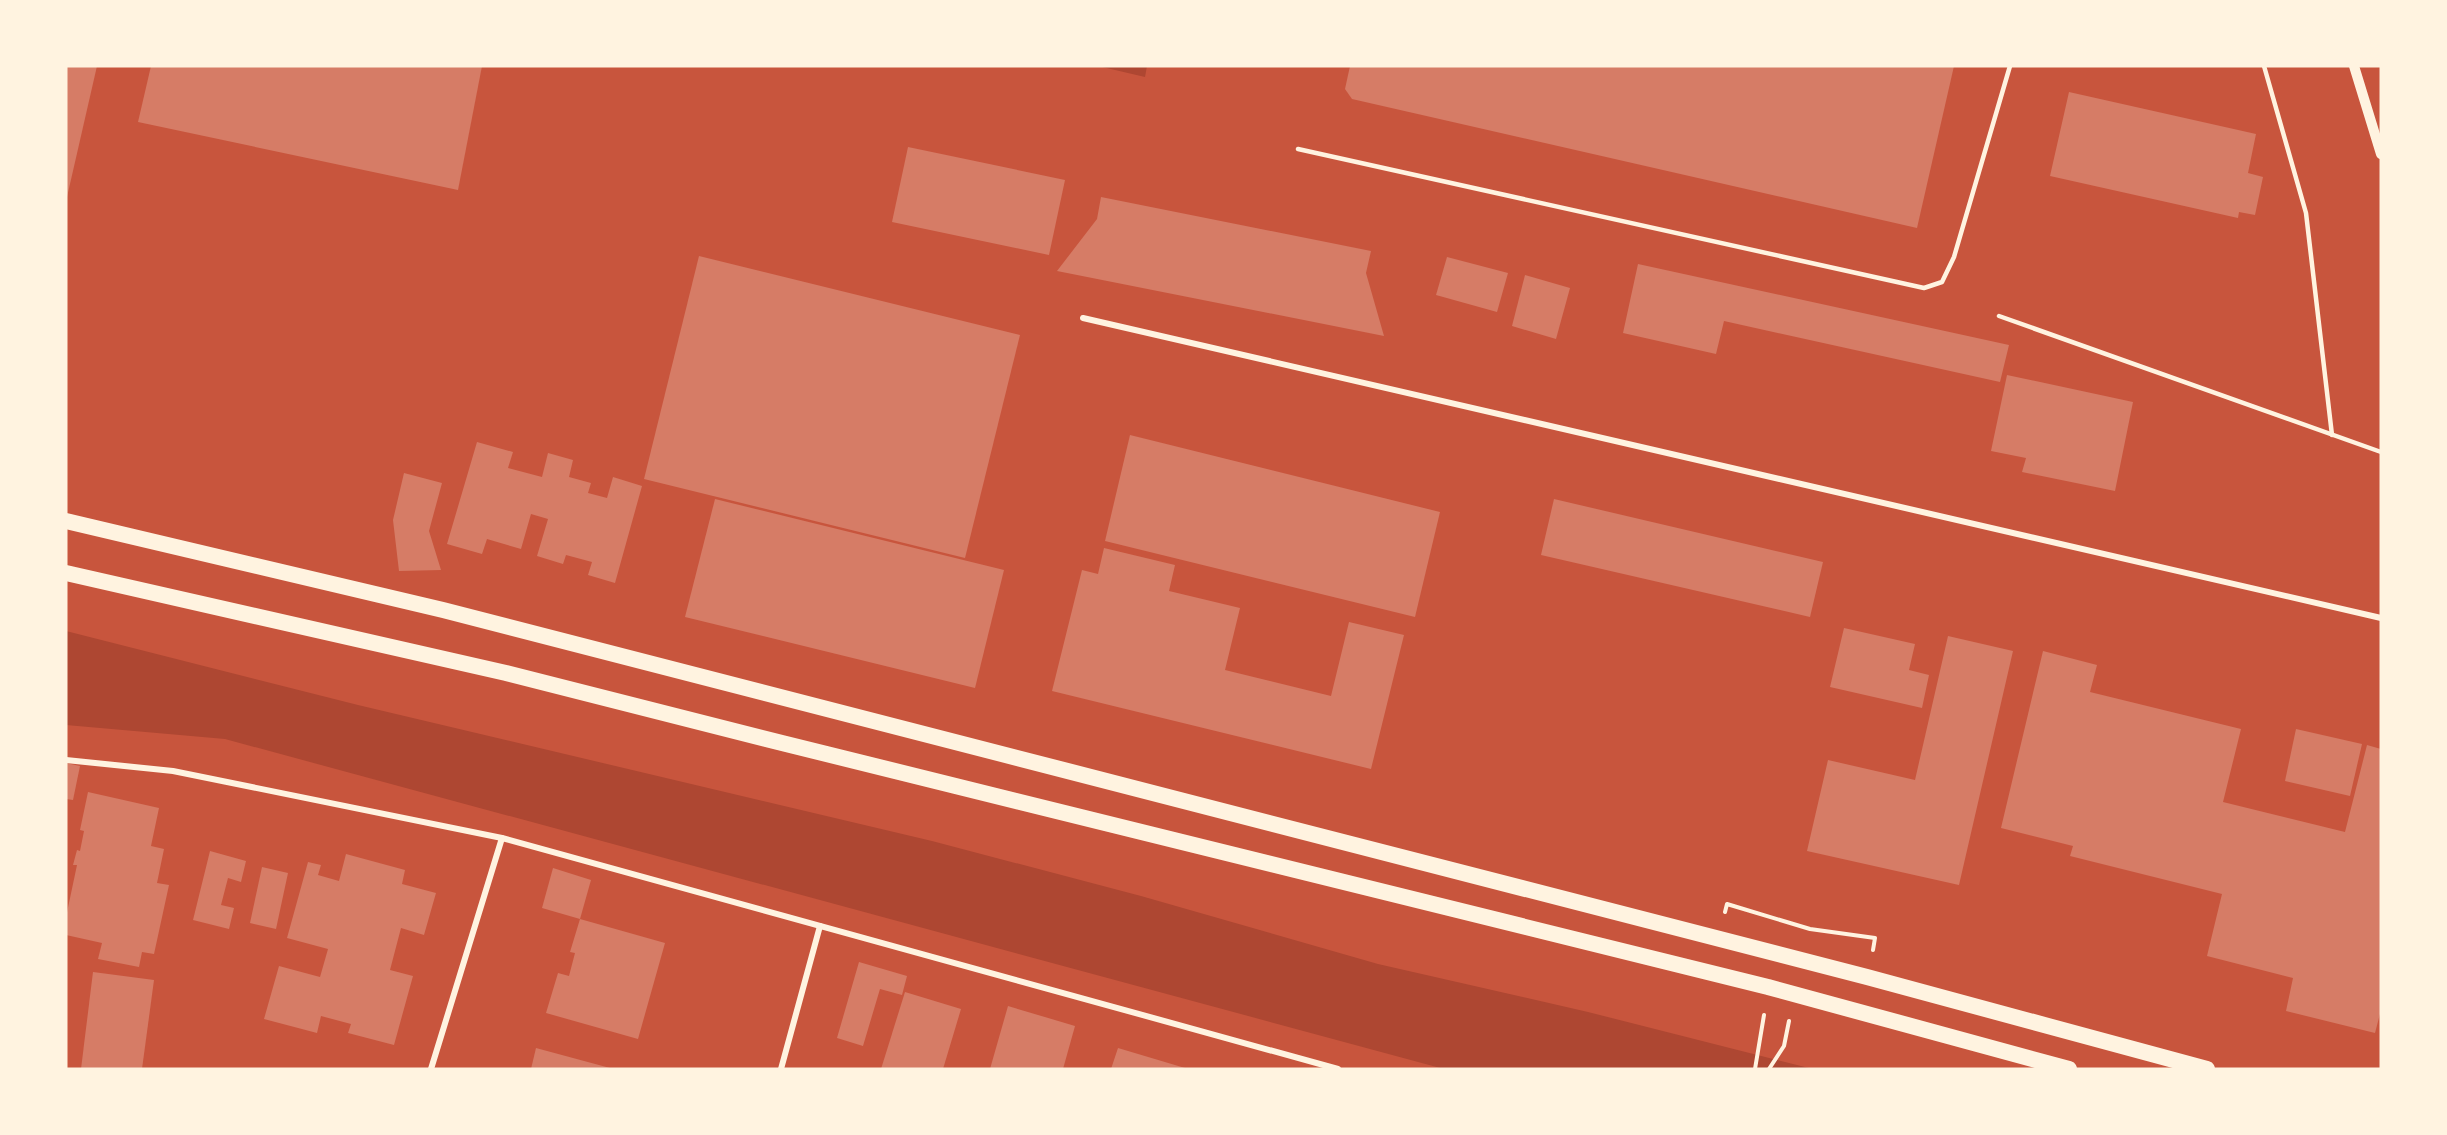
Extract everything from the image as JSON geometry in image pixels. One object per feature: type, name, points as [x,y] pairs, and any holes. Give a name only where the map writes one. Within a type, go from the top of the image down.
[{"type":"highway","points":[[66,521],[443,610],[1867,977],[2207,1069]]},
{"type":"highway","points":[[66,573],[506,673],[1768,987],[2069,1069]]},
{"type":"street","points":[[2354,66],[2381,154]]},
{"type":"street","points":[[1083,318],[2381,618]]},
{"type":"street","points":[[66,760],[173,771],[501,837],[1338,1069]]},
{"type":"street","points":[[430,1069],[501,837]]},
{"type":"street","points":[[781,1069],[820,926]]},
{"type":"lane","points":[[1298,149],[1924,288],[1942,282],[1954,256],[2010,66]]},
{"type":"lane","points":[[2264,66],[2306,213],[2332,435]]},
{"type":"lane","points":[[1999,316],[2381,452]]},
{"type":"path","points":[[1727,904],[1810,929],[1875,938]]},
{"type":"path","points":[[1755,1069],[1768,987]]},
{"type":"path","points":[[1769,1069],[1784,1046]]},
{"type":"shaded area","points":[[1098,66],[1147,66],[1145,77]]},
{"type":"shaded area","points":[[66,631],[358,705],[932,841],[1141,896],[1378,964],[1588,1012],[1813,1069],[1444,1069],[225,739],[66,725]]},
{"type":"building","points":[[66,66],[97,66],[67,197],[66,197]]},
{"type":"building","points":[[151,66],[482,66],[458,190],[138,122]]},
{"type":"building","points":[[1350,66],[1954,66],[1917,228],[1352,99],[1345,89]]},
{"type":"building","points":[[2069,92],[2256,134],[2248,173],[2263,177],[2255,215],[2239,212],[2238,218],[2050,176]]},
{"type":"building","points":[[908,147],[1065,180],[1049,255],[892,222]]},
{"type":"building","points":[[1101,197],[1371,251],[1366,273],[1384,336],[1057,271],[1097,219]]},
{"type":"building","points":[[699,256],[1020,335],[965,558],[644,479]]},
{"type":"building","points":[[1447,257],[1508,273],[1497,312],[1436,295]]},
{"type":"building","points":[[1638,264],[2009,345],[2000,382],[1724,321],[1716,354],[1623,333]]},
{"type":"building","points":[[1525,275],[1570,288],[1556,339],[1512,326]]},
{"type":"building","points":[[2007,375],[2133,402],[2115,491],[2022,472],[2026,458],[1991,451]]},
{"type":"building","points":[[1130,435],[1440,512],[1415,617],[1105,541]]},
{"type":"building","points":[[477,442],[513,452],[508,468],[542,477],[548,453],[573,460],[569,477],[591,483],[588,493],[607,498],[613,477],[642,486],[615,583],[588,575],[592,562],[566,555],[563,564],[537,556],[548,519],[531,514],[521,549],[487,539],[482,554],[447,544]]},
{"type":"building","points":[[404,473],[442,483],[429,531],[441,570],[399,571],[393,520]]},
{"type":"building","points":[[715,499],[1004,570],[975,688],[685,617]]},
{"type":"building","points":[[1554,499],[1823,562],[1810,617],[1541,555]]},
{"type":"building","points":[[1104,548],[1175,565],[1169,591],[1240,608],[1225,670],[1331,696],[1349,622],[1404,635],[1371,769],[1052,691],[1082,570],[1098,574]]},
{"type":"building","points":[[1844,628],[1915,644],[1909,670],[1929,675],[1922,708],[1830,687]]},
{"type":"building","points":[[1948,636],[2013,651],[1959,885],[1807,851],[1828,760],[1915,780]]},
{"type":"building","points":[[2043,651],[2097,665],[2090,692],[2241,729],[2223,802],[2345,832],[2367,745],[2381,749],[2381,1010],[2375,1033],[2286,1011],[2293,978],[2207,956],[2222,894],[2070,856],[2073,846],[2001,828]]},
{"type":"building","points":[[2296,729],[2362,744],[2350,796],[2285,781]]},
{"type":"building","points":[[66,763],[80,766],[73,800],[66,799]]},
{"type":"building","points":[[88,792],[159,808],[151,846],[164,849],[157,883],[169,885],[154,954],[142,952],[139,967],[98,959],[102,943],[66,935],[66,917],[77,865],[73,865],[77,850],[80,851],[84,831],[80,830]]},
{"type":"building","points":[[210,851],[246,861],[241,882],[228,878],[221,905],[234,908],[229,929],[193,920]]},
{"type":"building","points":[[346,854],[405,870],[402,884],[436,893],[424,935],[401,928],[390,970],[413,976],[394,1045],[348,1033],[351,1024],[321,1016],[317,1033],[264,1019],[279,966],[320,977],[328,949],[287,938],[308,862],[321,865],[318,875],[339,881]]},
{"type":"building","points":[[262,867],[288,873],[276,929],[250,923]]},
{"type":"building","points":[[553,868],[591,880],[580,919],[542,908]]},
{"type":"building","points":[[580,919],[665,943],[638,1039],[546,1013],[558,973],[569,976],[575,953],[570,952]]},
{"type":"building","points":[[859,962],[907,976],[902,995],[880,989],[863,1046],[837,1038]]},
{"type":"building","points":[[93,972],[154,980],[142,1069],[81,1069]]},
{"type":"building","points":[[905,992],[961,1009],[943,1069],[881,1069]]},
{"type":"building","points":[[1008,1006],[1075,1026],[1063,1069],[990,1069]]},
{"type":"building","points":[[536,1048],[610,1068],[610,1069],[531,1069]]},
{"type":"building","points":[[1118,1048],[1185,1068],[1185,1069],[1111,1069]]}]
